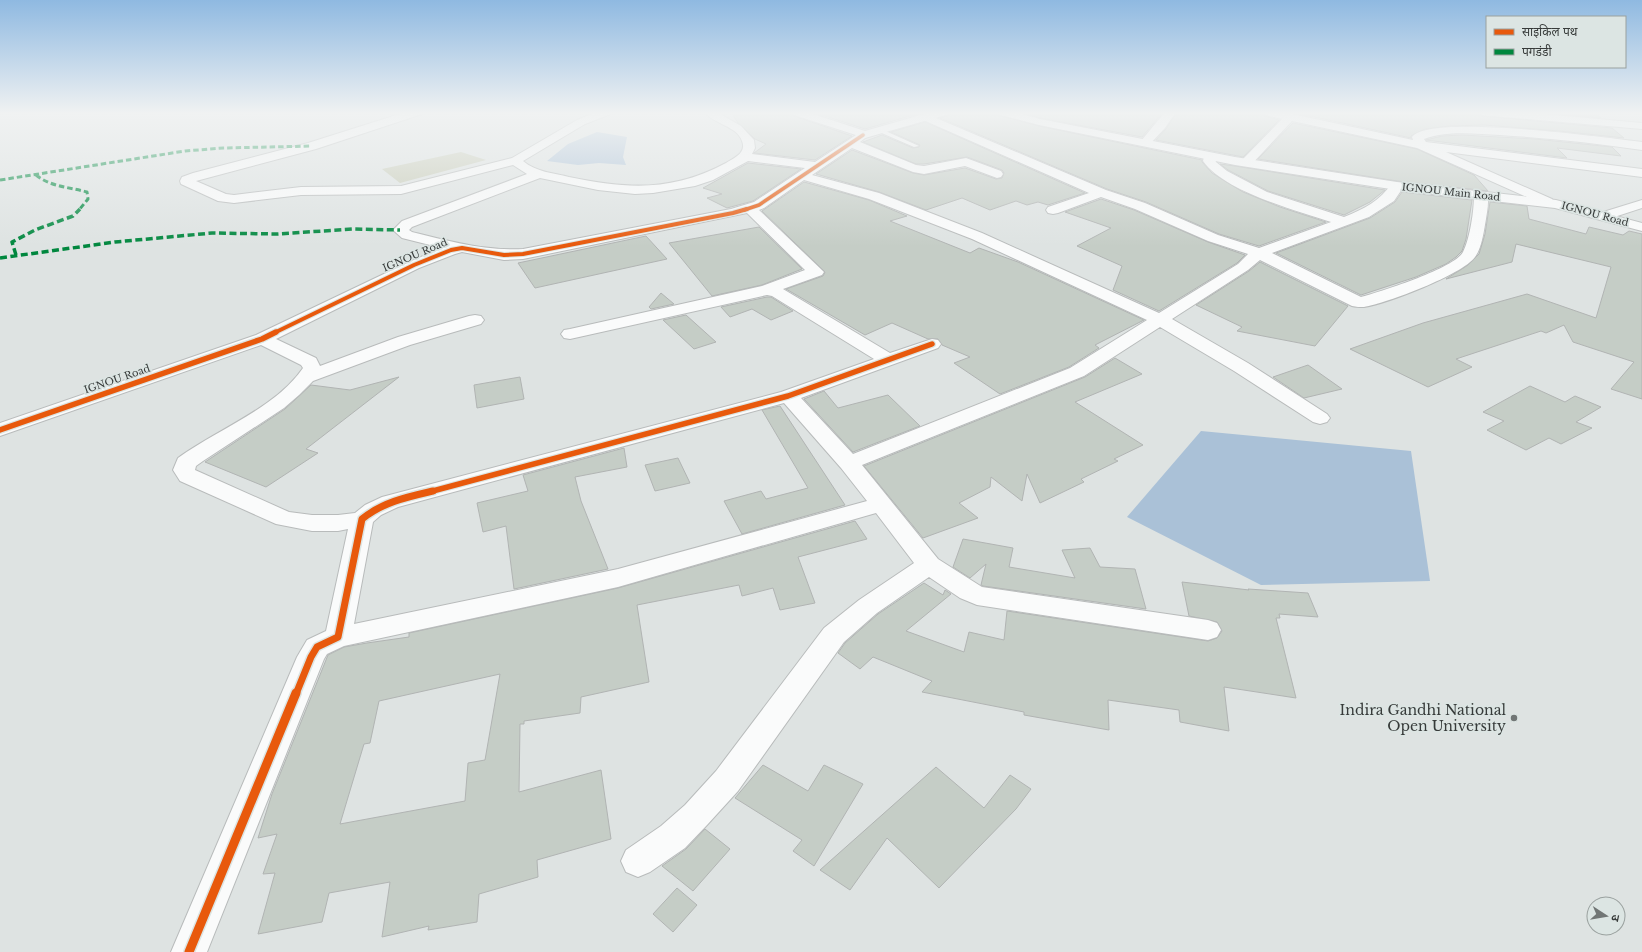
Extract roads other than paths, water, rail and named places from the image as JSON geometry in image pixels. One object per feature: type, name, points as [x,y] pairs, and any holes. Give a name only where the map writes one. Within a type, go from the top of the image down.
[{"type":"street","points":[[272,156],[197,176],[186,181],[223,198],[234,199],[301,191],[380,191],[407,189],[516,161],[521,156]]},
{"type":"street","name":"IGNOU Road","points":[[0,430],[262,339],[426,259],[457,248],[499,255],[523,254],[750,209],[759,205],[832,156]]},
{"type":"street","points":[[884,156],[913,168],[924,170],[966,162],[998,174]]},
{"type":"street","points":[[1017,156],[1101,193],[1140,206],[1213,238],[1259,253],[1358,302],[1363,302],[1447,270],[1466,258],[1469,255],[1480,218],[1481,195]]},
{"type":"street","points":[[1210,156],[1209,161],[1223,174],[1262,195],[1346,222]]},
{"type":"street","name":"IGNOU Main Road","points":[[1212,156],[1397,186],[1547,202]]},
{"type":"street","points":[[1246,163],[1252,156]]},
{"type":"street","points":[[1446,156],[1547,202]]},
{"type":"street","points":[[1511,156],[1642,173]]},
{"type":"street","points":[[516,161],[520,165],[540,174],[604,188],[649,189],[679,185],[707,177],[746,157],[818,166]]},
{"type":"street","points":[[457,248],[407,234],[400,230],[407,224],[540,174]]},
{"type":"street","points":[[803,176],[874,196],[977,236],[1161,320],[1240,367],[1320,418]]},
{"type":"street","points":[[849,464],[1077,372],[1243,267],[1259,253],[1346,222],[1364,214],[1389,198],[1397,186]]},
{"type":"street","points":[[1053,210],[1101,193]]},
{"type":"street","name":"IGNOU Road","points":[[1547,202],[1605,216],[1642,227]]},
{"type":"street","points":[[1605,216],[1642,204]]},
{"type":"street","points":[[570,334],[767,290],[816,272],[750,209]]},
{"type":"street","points":[[767,290],[778,293],[889,360]]},
{"type":"street","points":[[475,320],[390,346],[309,376],[280,402],[195,456],[186,463],[184,470],[188,476],[284,519],[312,523],[338,524],[362,519],[373,510],[390,502],[788,396],[932,344]]},
{"type":"street","points":[[262,339],[309,362],[312,368],[309,376]]},
{"type":"street","points":[[788,396],[849,464],[929,565],[977,596],[1208,630]]},
{"type":"street","points":[[188,952],[311,657],[317,646],[338,637],[618,578],[882,504]]},
{"type":"street","points":[[338,637],[362,519]]},
{"type":"street","points":[[638,861],[673,837],[696,815],[727,781],[834,635],[852,618],[929,565]]},
{"type":"water","points":[[553,156],[623,156],[626,165],[599,163],[578,165],[547,161]]},
{"type":"water","points":[[1201,431],[1411,451],[1430,581],[1261,585],[1127,517]]},
{"type":"place","name":"Indira Gandhi National Open University","points":[[1514,718]]}]
